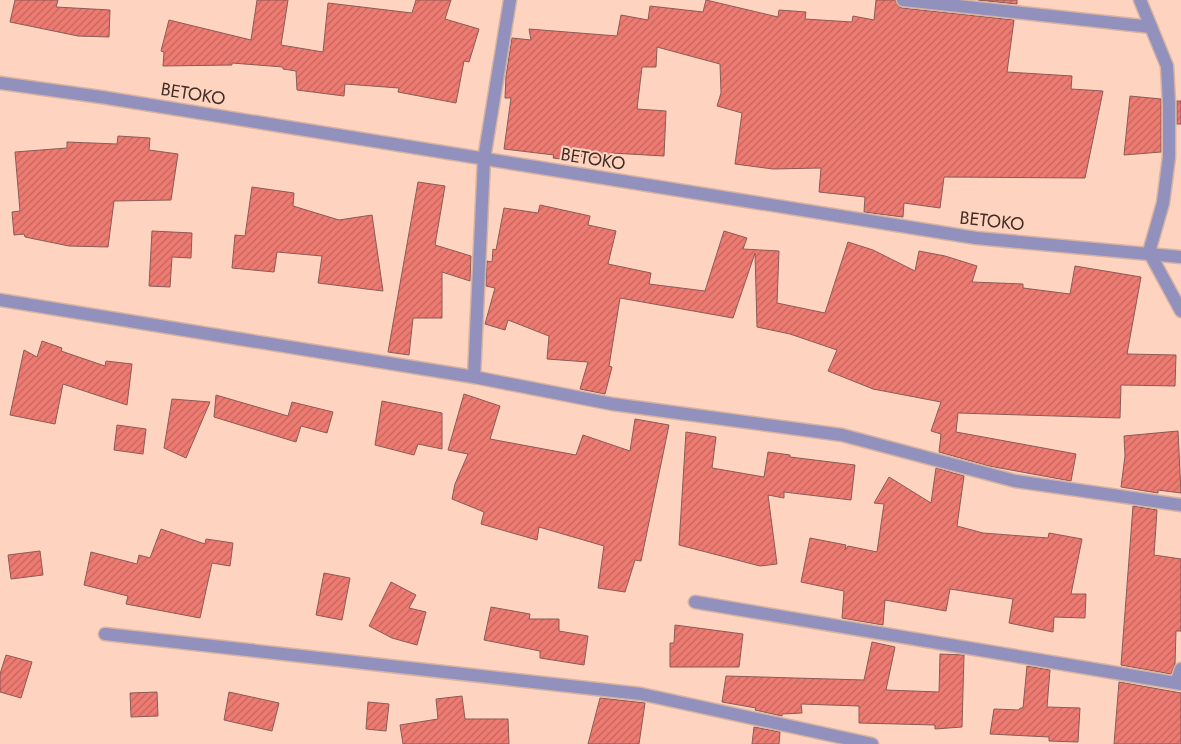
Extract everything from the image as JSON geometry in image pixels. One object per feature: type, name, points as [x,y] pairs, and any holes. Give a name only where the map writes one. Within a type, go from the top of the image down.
[{"type":"street","points":[[474,377],[484,159],[510,0]]},
{"type":"street","points":[[904,0],[1151,27]]},
{"type":"street","points":[[1140,0],[1167,66],[1169,104],[1168,157],[1163,203],[1149,252],[1181,311]]},
{"type":"street","name":"BETOKO","points":[[0,83],[976,238],[1149,252],[1181,257]]},
{"type":"street","points":[[0,300],[474,377],[612,404],[842,435],[1016,480],[1181,505]]},
{"type":"street","points":[[695,602],[1178,684],[1181,669]]},
{"type":"street","points":[[105,634],[641,694],[872,744]]},
{"type":"building","points":[[15,0],[58,0],[56,7],[110,10],[109,37],[78,36],[10,22]]},
{"type":"building","points":[[257,0],[288,0],[281,45],[323,52],[328,3],[412,13],[416,0],[451,0],[445,19],[479,29],[469,62],[464,61],[456,103],[398,92],[399,88],[345,84],[344,96],[297,90],[296,71],[283,69],[283,67],[232,63],[232,65],[163,66],[164,52],[161,51],[169,20],[251,40]]},
{"type":"building","points":[[706,0],[778,17],[779,10],[806,12],[805,19],[852,22],[853,16],[874,20],[876,0],[895,0],[898,6],[902,8],[1014,20],[1007,72],[1072,76],[1071,89],[1103,91],[1085,178],[944,177],[940,208],[904,203],[903,217],[864,212],[865,197],[819,192],[821,168],[773,169],[735,164],[742,113],[717,106],[721,93],[720,64],[657,47],[656,67],[642,67],[637,109],[666,111],[664,156],[611,153],[611,159],[577,156],[577,161],[553,158],[554,155],[504,149],[511,98],[505,98],[506,76],[512,38],[531,40],[529,29],[617,36],[621,15],[648,20],[650,6],[703,12]]},
{"type":"building","points":[[978,0],[1017,0],[1017,4]]},
{"type":"building","points":[[1130,96],[1161,99],[1161,152],[1124,155]]},
{"type":"building","points":[[1177,101],[1181,101],[1181,124],[1177,124]]},
{"type":"building","points":[[118,136],[150,138],[149,150],[178,154],[171,200],[114,201],[108,247],[69,246],[25,237],[24,234],[14,235],[12,212],[20,211],[15,152],[67,148],[67,142],[117,144]]},
{"type":"building","points":[[418,182],[445,186],[435,245],[471,256],[470,281],[442,272],[442,318],[413,318],[409,355],[388,352]]},
{"type":"building","points":[[252,187],[294,193],[293,206],[339,220],[372,215],[383,291],[318,283],[322,256],[277,252],[274,272],[232,268],[235,235],[245,236]]},
{"type":"building","points":[[540,205],[590,216],[588,225],[616,231],[608,264],[651,273],[649,284],[705,291],[724,231],[747,238],[743,249],[779,251],[777,303],[825,313],[848,242],[873,250],[915,271],[919,251],[945,256],[977,266],[972,282],[1023,284],[1023,288],[1070,294],[1075,266],[1141,277],[1127,354],[1176,355],[1175,386],[1121,385],[1120,418],[958,413],[956,432],[1076,454],[1071,481],[989,466],[939,452],[941,434],[931,431],[941,402],[873,389],[828,371],[837,350],[790,334],[757,327],[755,253],[733,318],[620,298],[609,366],[612,367],[605,394],[580,389],[588,362],[547,359],[549,336],[508,320],[505,330],[485,324],[495,288],[486,286],[487,261],[492,262],[493,249],[496,250],[504,208],[538,213]]},
{"type":"building","points":[[152,231],[192,233],[191,258],[172,257],[170,287],[149,286]]},
{"type":"building","points":[[42,341],[62,348],[61,351],[105,366],[106,361],[132,364],[127,405],[63,384],[55,424],[10,415],[24,350],[37,357]]},
{"type":"building","points":[[464,394],[500,406],[490,439],[576,455],[583,435],[630,451],[635,419],[669,425],[641,561],[635,560],[625,592],[598,588],[604,546],[539,527],[537,540],[481,524],[484,512],[452,499],[455,484],[468,454],[448,450]]},
{"type":"building","points":[[216,395],[288,416],[292,402],[333,412],[327,433],[301,426],[296,442],[214,417]]},
{"type":"building","points":[[172,399],[210,402],[186,458],[164,448]]},
{"type":"building","points":[[382,401],[442,413],[442,449],[418,444],[414,455],[375,445]]},
{"type":"building","points":[[117,425],[146,429],[143,454],[114,450]]},
{"type":"building","points":[[1178,431],[1181,493],[1158,490],[1158,493],[1121,487],[1125,456],[1124,436]]},
{"type":"building","points":[[686,432],[716,437],[712,468],[764,477],[768,452],[790,455],[790,457],[855,465],[851,500],[784,492],[784,498],[768,495],[777,564],[760,566],[679,545]]},
{"type":"building","points":[[936,468],[964,476],[957,526],[983,533],[1048,538],[1049,533],[1082,539],[1071,594],[1086,594],[1085,618],[1054,617],[1053,632],[1009,623],[1013,599],[950,589],[946,611],[885,600],[883,625],[842,618],[844,591],[801,582],[810,538],[846,545],[845,550],[848,546],[877,552],[884,504],[874,503],[889,477],[931,503]]},
{"type":"building","points":[[1133,506],[1157,510],[1154,555],[1181,559],[1181,631],[1176,631],[1175,664],[1171,674],[1121,665]]},
{"type":"building","points":[[161,529],[205,544],[206,539],[233,543],[230,566],[212,563],[200,618],[126,604],[128,596],[84,585],[91,552],[137,564],[139,555],[150,558]]},
{"type":"building","points":[[40,551],[43,575],[11,579],[8,555]]},
{"type":"building","points":[[324,573],[350,578],[342,620],[316,615]]},
{"type":"building","points":[[391,582],[416,595],[409,608],[426,612],[417,645],[392,638],[369,626]]},
{"type":"building","points":[[491,607],[530,614],[529,619],[559,619],[559,631],[588,636],[584,665],[540,658],[540,651],[484,640]]},
{"type":"building","points":[[675,625],[743,634],[739,667],[670,667],[670,643],[674,643]]},
{"type":"building","points":[[872,642],[895,647],[886,690],[939,692],[940,654],[964,655],[962,727],[935,729],[935,725],[859,723],[859,706],[801,704],[802,713],[782,714],[782,716],[755,710],[756,708],[722,702],[726,676],[864,680]]},
{"type":"building","points":[[6,655],[32,662],[21,698],[0,692],[0,674]]},
{"type":"building","points":[[1027,666],[1050,670],[1047,707],[1080,708],[1078,742],[1049,741],[1049,737],[990,734],[994,709],[1019,710],[1023,708]]},
{"type":"building","points":[[1119,682],[1181,693],[1181,744],[1114,744]]},
{"type":"building","points":[[157,692],[158,716],[131,717],[130,693]]},
{"type":"building","points":[[229,692],[279,703],[272,731],[224,720]]},
{"type":"building","points":[[462,696],[465,719],[508,719],[509,744],[403,744],[400,725],[438,719],[436,699]]},
{"type":"building","points":[[600,698],[645,703],[639,744],[588,744]]},
{"type":"building","points":[[368,702],[389,704],[386,731],[366,729]]},
{"type":"building","points":[[754,727],[780,732],[779,744],[752,744]]}]
